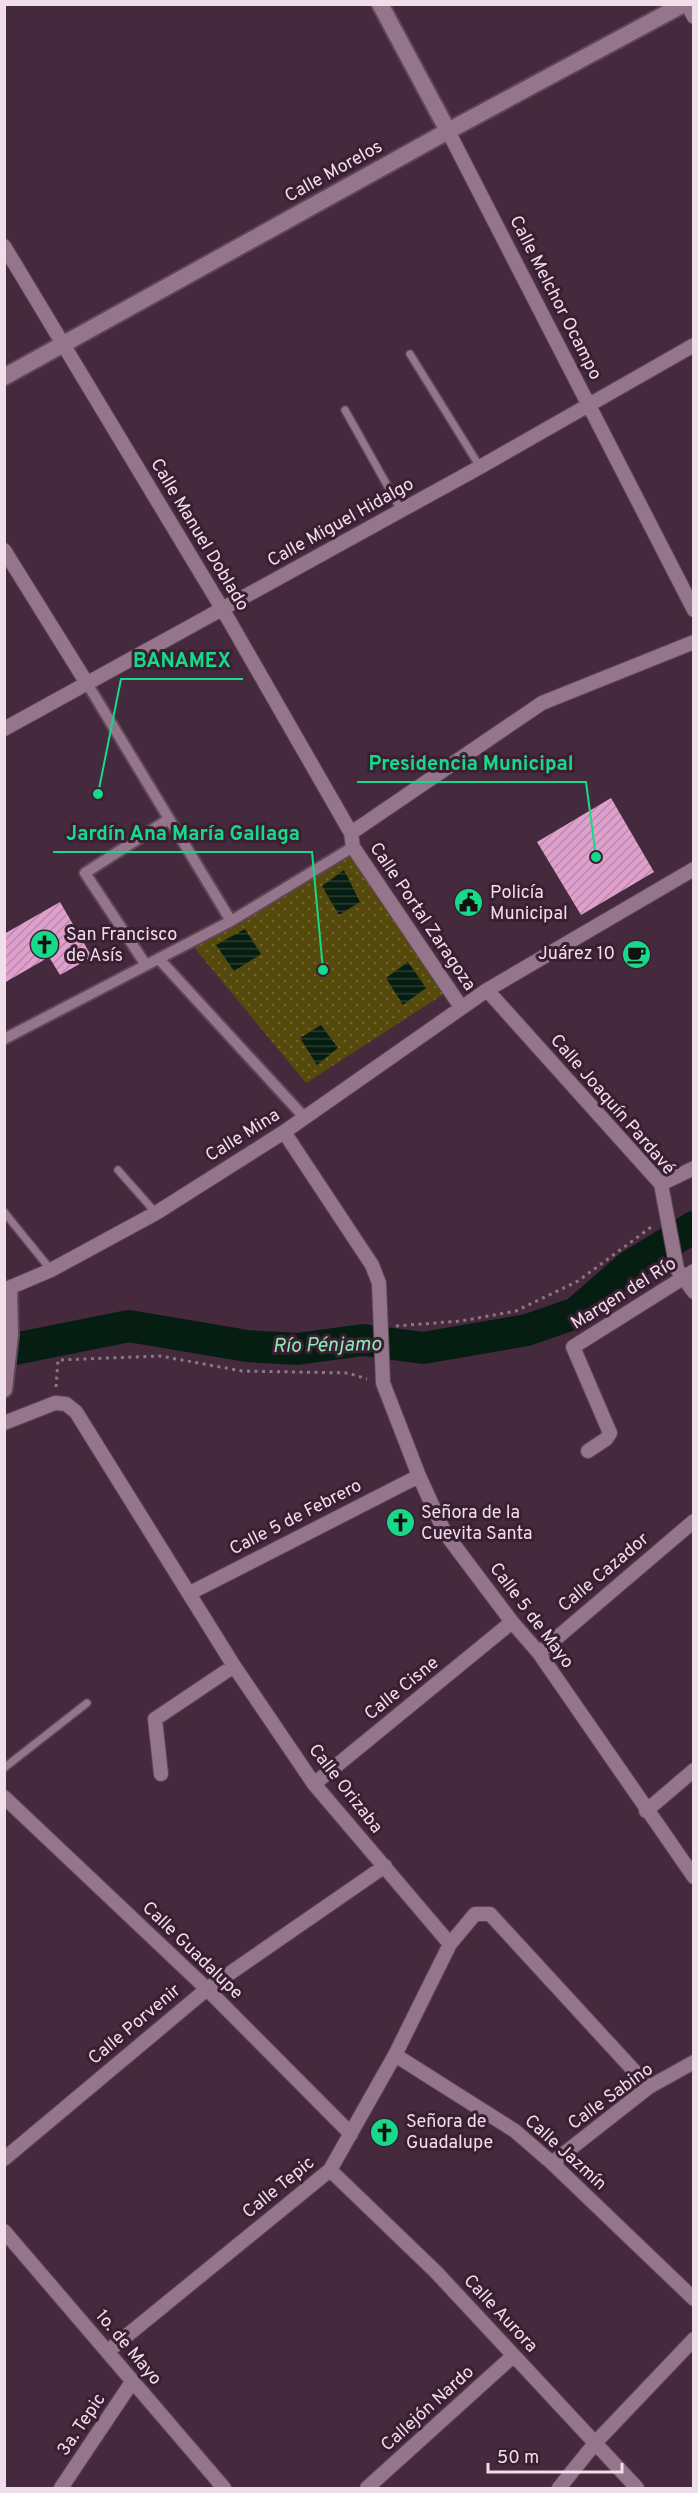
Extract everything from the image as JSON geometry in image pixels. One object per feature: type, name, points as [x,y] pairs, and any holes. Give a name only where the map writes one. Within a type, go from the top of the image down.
[{"type":"street","name":"Calle Melchor Ocampo","points":[[380,4],[448,131],[693,610]]},
{"type":"street","name":"Calle Morelos","points":[[4,377],[448,131],[685,4]]},
{"type":"street","points":[[685,4],[693,17]]},
{"type":"street","name":"Calle Manuel Doblado","points":[[4,246],[223,610],[352,840]]},
{"type":"street","name":"Calle Miguel Hidalgo","points":[[4,729],[88,685],[480,467],[693,345]]},
{"type":"street","points":[[4,550],[231,921]]},
{"type":"street","points":[[4,1040],[231,921],[352,840],[542,704],[693,642]]},
{"type":"street","points":[[146,965],[85,873],[169,819]]},
{"type":"street","name":"Calle Portal Zaragoza","points":[[352,840],[461,1007]]},
{"type":"street","name":"Calle Mina","points":[[7,1290],[51,1270],[156,1213],[306,1118],[487,990],[693,869]]},
{"type":"street","points":[[159,958],[306,1118]]},
{"type":"street","name":"Calle Joaquín Pardavé","points":[[487,990],[661,1184],[669,1230],[693,1292]]},
{"type":"street","name":"Calle 5 de Mayo","points":[[284,1132],[372,1265],[379,1283],[383,1383],[419,1476],[446,1533],[512,1622],[539,1653],[693,1877]]},
{"type":"street","points":[[661,1184],[693,1168]]},
{"type":"street","name":"Margen del Río","points":[[588,1451],[606,1439],[610,1433],[573,1347],[685,1272]]},
{"type":"street","points":[[4,1389],[10,1335],[7,1290]]},
{"type":"street","points":[[4,1423],[60,1404]]},
{"type":"street","name":"Calle Orizaba","points":[[60,1404],[76,1412],[234,1666],[314,1784],[450,1944]]},
{"type":"street","name":"Calle 5 de Febrero","points":[[190,1593],[419,1476]]},
{"type":"street","name":"Calle Cazador","points":[[539,1653],[693,1521]]},
{"type":"street","name":"Calle Cisne","points":[[314,1784],[512,1622]]},
{"type":"street","points":[[161,1774],[154,1719],[234,1666]]},
{"type":"street","points":[[646,1811],[693,1770]]},
{"type":"street","name":"Calle Guadalupe","points":[[4,1797],[207,1989],[351,2134]]},
{"type":"street","name":"Calle Porvenir","points":[[4,2159],[207,1989],[384,1866]]},
{"type":"street","points":[[450,1944],[475,1914],[490,1914],[650,2087]]},
{"type":"street","name":"Calle Tepic","points":[[108,2350],[330,2170],[395,2055],[450,1944]]},
{"type":"street","name":"Calle Jazmín","points":[[395,2055],[515,2131],[552,2163],[693,2299]]},
{"type":"street","name":"Calle Sabino","points":[[552,2163],[650,2087],[693,2062]]},
{"type":"street","name":"Calle Aurora","points":[[330,2170],[436,2272],[637,2488]]},
{"type":"street","name":"1o. de Mayo","points":[[4,2231],[224,2488]]},
{"type":"street","points":[[559,2488],[596,2442],[693,2339]]},
{"type":"street","name":"Callejón Nardo","points":[[367,2488],[513,2356]]},
{"type":"street","name":"3a. Tepic","points":[[61,2488],[132,2382]]},
{"type":"lane","points":[[411,354],[480,467]]},
{"type":"lane","points":[[345,410],[401,510]]},
{"type":"lane","points":[[118,1170],[156,1213]]},
{"type":"lane","points":[[4,1212],[51,1270]]},
{"type":"lane","points":[[4,1768],[87,1703]]},
{"type":"path","points":[[380,1307],[392,1326],[460,1321],[516,1311],[578,1281],[656,1224],[669,1230]]},
{"type":"path","points":[[60,1404],[58,1360],[160,1356],[242,1371],[348,1373],[383,1383]]},
{"type":"shaded area","points":[[348,851],[447,992],[306,1083],[193,946]]},
{"type":"shaded area","points":[[344,870],[360,902],[339,915],[322,886]]},
{"type":"shaded area","points":[[245,929],[261,954],[234,971],[216,945]]},
{"type":"shaded area","points":[[408,962],[426,988],[403,1005],[386,978]]},
{"type":"shaded area","points":[[321,1025],[338,1048],[317,1065],[300,1038]]},
{"type":"building","points":[[611,798],[654,872],[581,915],[537,842]]},
{"type":"building","name":"San Francisco de Asís","points":[[60,902],[92,957],[60,975],[49,957],[4,983],[4,934]]},
{"type":"waterway","name":"Río Pénjamo","points":[[4,1351],[129,1326],[247,1346],[297,1349],[363,1340],[423,1348],[527,1330],[576,1313],[629,1267],[694,1227]]},
{"type":"place","name":"BANAMEX","points":[[98,794]]},
{"type":"place","name":"Presidencia Municipal","points":[[596,857]]},
{"type":"place","name":"Policía Municipal","points":[[469,903]]},
{"type":"place","name":"San Francisco de Asís","points":[[45,945]]},
{"type":"place","name":"Juárez 10","points":[[636,954]]},
{"type":"place","name":"Jardín Ana María Gallaga","points":[[323,970]]},
{"type":"place","name":"Señora de la Cuevita Santa","points":[[400,1523]]},
{"type":"place","name":"Señora de Guadalupe","points":[[385,2132]]}]
